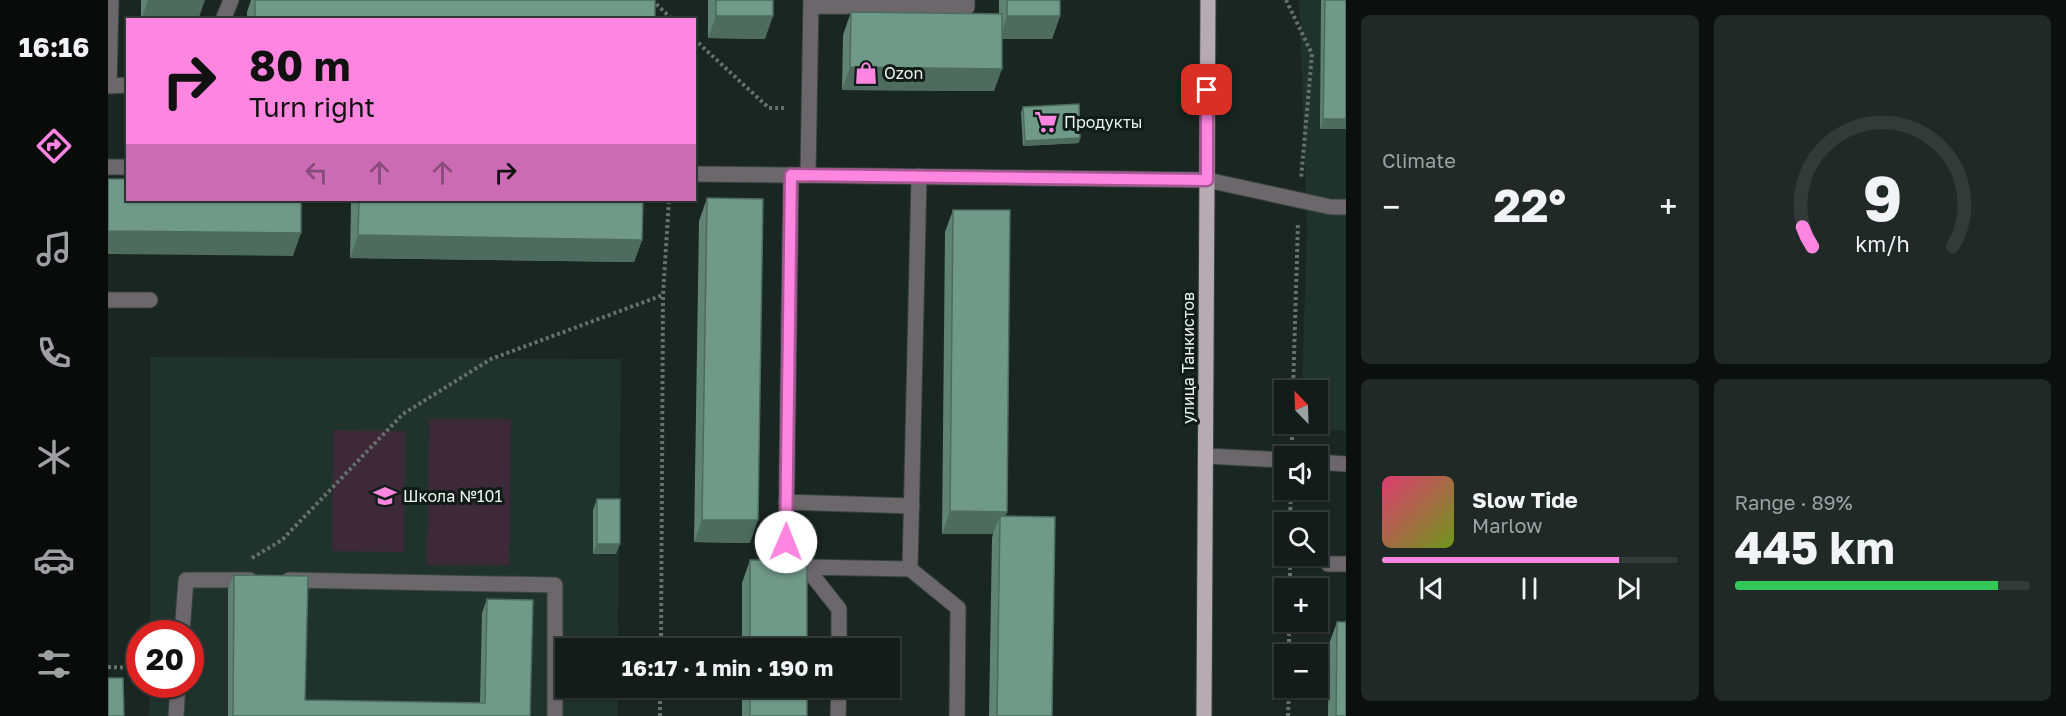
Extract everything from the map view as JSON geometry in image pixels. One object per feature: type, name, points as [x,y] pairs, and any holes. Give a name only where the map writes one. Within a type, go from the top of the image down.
[{"type":"main road","name":"улица Танкистов","points":[[1204,716],[1208,0]]},
{"type":"street","points":[[111,0],[109,86],[126,85]]},
{"type":"street","points":[[224,18],[231,0]]},
{"type":"street","points":[[808,175],[811,3],[967,7],[967,0]]},
{"type":"street","points":[[108,167],[126,167]]},
{"type":"street","points":[[696,174],[1207,180],[1331,207],[1346,207]]},
{"type":"street","points":[[791,175],[786,542],[839,609],[839,638]]},
{"type":"street","points":[[910,569],[919,176]]},
{"type":"street","points":[[108,300],[150,300]]},
{"type":"street","points":[[1206,456],[1274,459]]},
{"type":"street","points":[[1328,463],[1346,464]]},
{"type":"street","points":[[786,502],[912,506]]},
{"type":"street","points":[[1328,564],[1346,564]]},
{"type":"street","points":[[806,567],[910,569],[958,608],[957,716]]},
{"type":"street","points":[[183,620],[186,580],[555,585],[555,716]]},
{"type":"street","points":[[176,716],[177,698]]},
{"type":"street","points":[[838,698],[838,716]]},
{"type":"path","points":[[652,0],[671,18]]},
{"type":"path","points":[[696,41],[769,108],[810,108]]},
{"type":"path","points":[[661,638],[663,296],[669,201]]},
{"type":"path","points":[[214,579],[282,540],[403,414],[491,359],[663,296]]},
{"type":"path","points":[[108,667],[126,668]]},
{"type":"path","points":[[660,698],[660,716]]},
{"type":"path","points":[[1288,698],[1288,716]]},
{"type":"shaded area","points":[[1299,0],[1346,0],[1346,431],[1328,430],[1328,380],[1302,380],[1307,229]]},
{"type":"shaded area","name":"Школа №101","points":[[150,357],[621,359],[618,638],[555,638],[555,698],[618,698],[618,716],[149,716],[150,698],[204,698],[204,620],[150,620]]},
{"type":"shaded area","points":[[429,419],[511,419],[509,565],[427,565]]},
{"type":"shaded area","points":[[333,430],[405,431],[404,552],[332,551]]},
{"type":"building","points":[[255,0],[655,0],[655,18],[255,18]]},
{"type":"building","points":[[716,0],[773,0],[773,16],[716,16]]},
{"type":"building","points":[[1007,0],[1060,0],[1060,16],[1007,16]]},
{"type":"building","points":[[1325,0],[1346,0],[1346,119],[1323,119]]},
{"type":"building","points":[[851,12],[1002,14],[1002,69],[850,67]]},
{"type":"building","points":[[1079,104],[1080,138],[1025,141],[1023,107]]},
{"type":"building","points":[[108,179],[126,179],[126,201],[301,201],[301,233],[108,231]]},
{"type":"building","points":[[707,198],[763,199],[758,520],[702,520]]},
{"type":"building","points":[[359,201],[643,201],[642,240],[358,235]]},
{"type":"building","points":[[953,210],[1010,210],[1007,512],[950,511]]},
{"type":"building","points":[[597,499],[620,499],[620,544],[597,544]]},
{"type":"building","points":[[1000,516],[1055,517],[1052,716],[997,716]]},
{"type":"building","points":[[750,560],[807,560],[807,638],[750,638]]},
{"type":"building","points":[[234,575],[308,576],[305,700],[485,703],[487,599],[533,600],[530,716],[233,716]]},
{"type":"building","points":[[1337,622],[1346,622],[1346,716],[1336,716]]},
{"type":"building","points":[[108,678],[123,678],[124,716],[108,716]]},
{"type":"building","points":[[750,698],[807,698],[807,716],[750,716]]},
{"type":"place","name":"Ozon","points":[[866,73]]},
{"type":"place","name":"Продукты","points":[[1046,122]]},
{"type":"place","name":"Школа №101","points":[[385,496]]},
{"type":"route","points":[[786,542],[791,175],[1207,180],[1207,90]]}]
